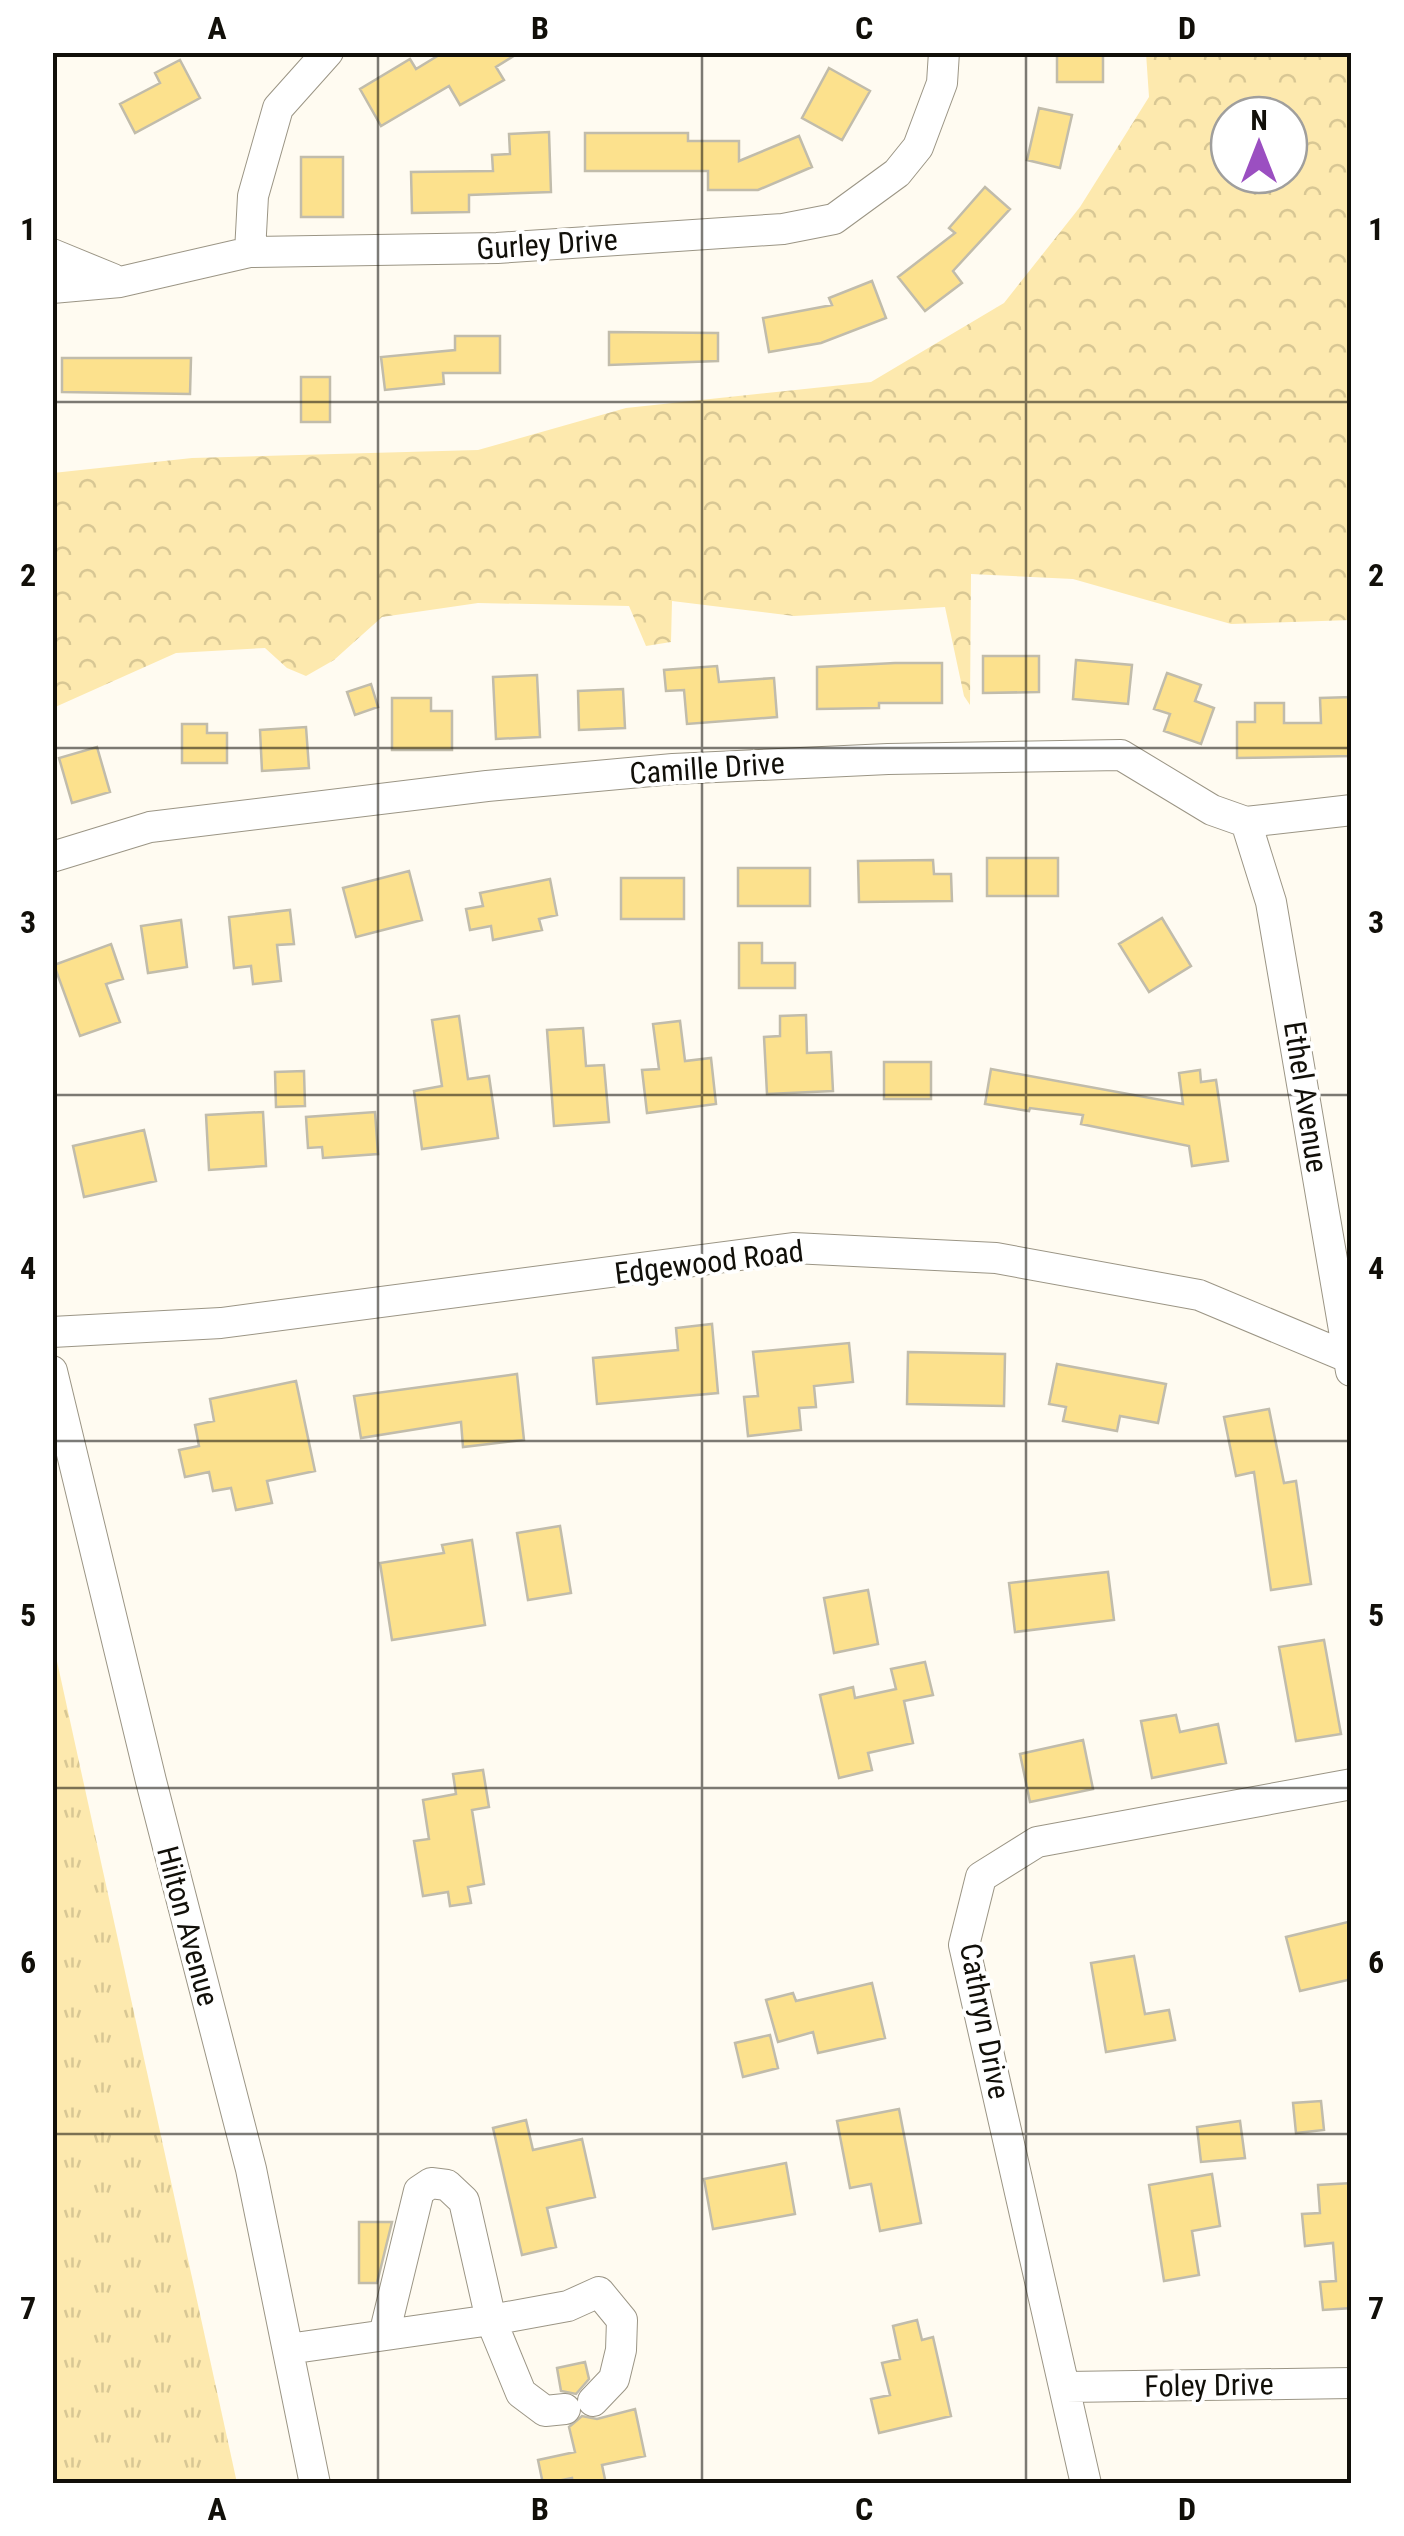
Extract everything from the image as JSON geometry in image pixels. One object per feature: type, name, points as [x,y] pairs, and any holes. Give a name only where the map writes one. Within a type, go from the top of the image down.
[{"type":"street","points":[[250,252],[253,196],[278,108],[328,52]]},
{"type":"street","name":"Gurley Drive","points":[[52,288],[120,282],[250,252],[498,248],[782,229],[834,220],[897,174],[918,147],[942,84],[944,52]]},
{"type":"street","points":[[52,254],[120,282]]},
{"type":"street","name":"Camille Drive","points":[[52,857],[150,827],[487,786],[673,769],[888,758],[1121,755],[1212,810],[1246,822],[1352,810]]},
{"type":"street","name":"Ethel Avenue","points":[[1246,822],[1275,921],[1350,1363]]},
{"type":"street","name":"Edgewood Road","points":[[52,1332],[221,1323],[792,1248],[996,1258],[1199,1294],[1350,1363]]},
{"type":"street","name":"Hilton Avenue","points":[[52,1371],[151,1781],[251,2169],[314,2484]]},
{"type":"street","name":"Cathryn Drive","points":[[1086,2484],[964,1945],[981,1877],[1037,1842],[1352,1784]]},
{"type":"street","points":[[288,2349],[492,2320],[568,2306],[599,2292],[622,2320],[621,2350],[614,2379],[579,2405],[545,2411],[521,2393],[492,2320],[464,2201],[448,2185],[431,2183],[419,2191],[384,2335]]},
{"type":"street","name":"Foley Drive","points":[[1066,2388],[1352,2383]]},
{"type":"green space","points":[[1146,53],[1351,53],[1351,620],[1231,624],[1073,579],[971,574],[970,705],[964,696],[945,607],[794,616],[672,601],[671,642],[646,646],[629,606],[478,603],[382,617],[334,660],[306,676],[287,668],[265,648],[176,653],[53,708],[53,473],[192,458],[478,450],[626,408],[871,382],[1004,303],[1080,207],[1149,97]]},
{"type":"green space","points":[[53,1643],[237,2483],[53,2483]]},
{"type":"building","points":[[444,52],[520,52],[496,67],[504,80],[460,105],[449,86],[381,126],[360,89],[410,59],[416,69]]},
{"type":"building","points":[[1057,52],[1103,52],[1103,82],[1057,82]]},
{"type":"building","points":[[180,60],[200,98],[135,133],[120,104],[160,83],[155,73]]},
{"type":"building","points":[[829,68],[870,91],[842,140],[802,118]]},
{"type":"building","points":[[1039,108],[1072,115],[1060,168],[1027,160]]},
{"type":"building","points":[[549,132],[551,192],[469,195],[469,212],[412,213],[411,172],[493,171],[492,155],[510,154],[509,134]]},
{"type":"building","points":[[585,133],[688,133],[688,141],[739,141],[739,161],[799,136],[812,167],[758,190],[708,190],[708,171],[585,171]]},
{"type":"building","points":[[301,157],[343,157],[343,217],[301,217]]},
{"type":"building","points":[[985,187],[1010,209],[953,271],[962,283],[925,311],[898,277],[955,233],[949,228]]},
{"type":"building","points":[[872,281],[886,318],[821,343],[769,352],[763,318],[832,305],[829,298]]},
{"type":"building","points":[[609,332],[718,333],[718,361],[609,365]]},
{"type":"building","points":[[455,336],[500,336],[500,373],[443,373],[444,384],[385,390],[381,357],[455,350]]},
{"type":"building","points":[[62,358],[191,358],[190,394],[62,392]]},
{"type":"building","points":[[301,377],[330,377],[330,422],[301,422]]},
{"type":"building","points":[[983,656],[1039,656],[1039,692],[983,693]]},
{"type":"building","points":[[1076,660],[1132,665],[1128,704],[1073,699]]},
{"type":"building","points":[[942,663],[942,703],[879,703],[879,708],[817,709],[817,667]]},
{"type":"building","points":[[717,666],[719,682],[774,678],[777,717],[687,724],[684,690],[666,691],[664,670]]},
{"type":"building","points":[[1167,673],[1201,685],[1195,701],[1214,708],[1201,744],[1164,731],[1170,714],[1154,709]]},
{"type":"building","points":[[537,675],[540,737],[496,739],[493,677]]},
{"type":"building","points":[[371,684],[378,707],[355,715],[347,692]]},
{"type":"building","points":[[623,689],[625,728],[579,730],[578,691]]},
{"type":"building","points":[[1352,697],[1352,756],[1237,758],[1237,722],[1255,722],[1255,703],[1284,703],[1284,723],[1321,723],[1320,698]]},
{"type":"building","points":[[392,698],[431,698],[431,711],[452,711],[452,750],[392,750]]},
{"type":"building","points":[[182,724],[207,724],[207,733],[227,733],[227,763],[182,763]]},
{"type":"building","points":[[306,727],[309,768],[262,771],[260,730]]},
{"type":"building","points":[[97,747],[110,792],[72,803],[59,758]]},
{"type":"building","points":[[987,858],[1058,858],[1058,896],[987,896]]},
{"type":"building","points":[[933,860],[934,874],[951,874],[952,901],[859,902],[858,861]]},
{"type":"building","points":[[738,868],[810,868],[810,906],[738,906]]},
{"type":"building","points":[[409,871],[422,920],[356,937],[343,888]]},
{"type":"building","points":[[621,878],[684,878],[684,919],[621,919]]},
{"type":"building","points":[[550,879],[557,915],[539,919],[542,930],[493,940],[491,926],[470,930],[466,909],[483,906],[480,893]]},
{"type":"building","points":[[290,910],[294,944],[277,945],[281,981],[253,984],[251,966],[234,968],[229,917]]},
{"type":"building","points":[[1162,918],[1191,966],[1149,992],[1119,944]]},
{"type":"building","points":[[181,920],[187,967],[148,973],[141,926]]},
{"type":"building","points":[[739,943],[762,943],[762,963],[795,963],[795,988],[739,988]]},
{"type":"building","points":[[111,944],[123,979],[106,984],[120,1022],[80,1036],[54,965]]},
{"type":"building","points":[[806,1015],[807,1053],[831,1052],[833,1091],[767,1094],[764,1037],[780,1036],[780,1016]]},
{"type":"building","points":[[459,1016],[468,1079],[489,1076],[498,1138],[422,1149],[414,1091],[442,1086],[432,1020]]},
{"type":"building","points":[[680,1021],[685,1061],[711,1058],[716,1104],[647,1113],[642,1070],[659,1069],[653,1024]]},
{"type":"building","points":[[583,1028],[586,1066],[604,1065],[609,1122],[554,1126],[547,1030]]},
{"type":"building","points":[[884,1062],[931,1062],[931,1099],[884,1099]]},
{"type":"building","points":[[991,1069],[1183,1104],[1179,1073],[1200,1070],[1201,1082],[1216,1080],[1228,1161],[1192,1166],[1189,1146],[1081,1124],[1083,1115],[985,1104]]},
{"type":"building","points":[[304,1071],[305,1106],[276,1107],[275,1072]]},
{"type":"building","points":[[263,1112],[266,1166],[209,1170],[206,1115]]},
{"type":"building","points":[[375,1112],[378,1154],[323,1158],[322,1147],[308,1148],[306,1117]]},
{"type":"building","points":[[144,1130],[156,1181],[84,1197],[73,1146]]},
{"type":"building","points":[[712,1324],[718,1393],[597,1404],[593,1358],[678,1350],[676,1328]]},
{"type":"building","points":[[849,1343],[853,1382],[814,1386],[816,1407],[799,1408],[801,1430],[748,1436],[744,1397],[758,1396],[753,1352]]},
{"type":"building","points":[[908,1352],[1005,1354],[1004,1406],[907,1404]]},
{"type":"building","points":[[1057,1364],[1166,1384],[1158,1423],[1120,1416],[1117,1431],[1063,1421],[1066,1407],[1049,1404]]},
{"type":"building","points":[[517,1374],[524,1440],[463,1447],[461,1422],[361,1438],[354,1396]]},
{"type":"building","points":[[296,1381],[315,1471],[267,1481],[272,1503],[236,1510],[231,1488],[213,1491],[209,1472],[185,1477],[179,1450],[199,1446],[195,1425],[214,1421],[210,1399]]},
{"type":"building","points":[[1269,1409],[1284,1483],[1296,1481],[1311,1584],[1271,1590],[1254,1472],[1236,1476],[1224,1417]]},
{"type":"building","points":[[560,1526],[571,1593],[528,1600],[517,1533]]},
{"type":"building","points":[[472,1540],[485,1625],[392,1640],[380,1563],[444,1553],[442,1545]]},
{"type":"building","points":[[1108,1572],[1114,1620],[1015,1632],[1009,1583]]},
{"type":"building","points":[[868,1590],[878,1644],[834,1653],[824,1598]]},
{"type":"building","points":[[1324,1640],[1341,1734],[1296,1741],[1279,1647]]},
{"type":"building","points":[[925,1662],[933,1695],[904,1701],[913,1743],[868,1753],[872,1770],[839,1778],[820,1695],[853,1687],[855,1698],[896,1689],[891,1669]]},
{"type":"building","points":[[1176,1715],[1180,1732],[1218,1724],[1226,1763],[1152,1778],[1141,1721]]},
{"type":"building","points":[[1083,1740],[1093,1789],[1030,1802],[1020,1754]]},
{"type":"building","points":[[483,1770],[489,1807],[472,1810],[484,1884],[468,1887],[471,1903],[450,1906],[448,1892],[423,1896],[414,1841],[429,1839],[423,1800],[456,1794],[453,1774]]},
{"type":"building","points":[[1352,1921],[1352,1979],[1300,1991],[1286,1937]]},
{"type":"building","points":[[1134,1956],[1145,2014],[1169,2010],[1175,2040],[1106,2052],[1091,1963]]},
{"type":"building","points":[[872,1983],[885,2038],[818,2053],[813,2032],[778,2042],[766,2000],[793,1993],[796,2001]]},
{"type":"building","points":[[770,2035],[778,2068],[743,2077],[735,2043]]},
{"type":"building","points":[[1321,2101],[1324,2130],[1296,2133],[1293,2103]]},
{"type":"building","points":[[899,2109],[921,2223],[880,2231],[871,2184],[850,2188],[837,2121]]},
{"type":"building","points":[[526,2120],[533,2150],[582,2139],[595,2197],[547,2208],[556,2247],[522,2255],[493,2128]]},
{"type":"building","points":[[1240,2121],[1245,2158],[1201,2162],[1197,2127]]},
{"type":"building","points":[[786,2163],[795,2214],[713,2229],[704,2179]]},
{"type":"building","points":[[1212,2174],[1220,2226],[1192,2231],[1199,2275],[1164,2281],[1149,2185]]},
{"type":"building","points":[[1352,2183],[1352,2308],[1323,2310],[1320,2282],[1336,2281],[1333,2243],[1305,2246],[1302,2214],[1320,2213],[1318,2185]]},
{"type":"building","points":[[359,2222],[392,2222],[377,2283],[359,2283]]},
{"type":"building","points":[[917,2320],[922,2340],[933,2337],[951,2416],[879,2433],[871,2399],[890,2395],[882,2363],[900,2359],[893,2326]]},
{"type":"building","points":[[585,2362],[589,2379],[576,2394],[561,2391],[557,2368]]},
{"type":"building","points":[[635,2409],[645,2456],[602,2465],[606,2484],[573,2484],[572,2478],[543,2484],[538,2460],[575,2452],[569,2427],[582,2416],[597,2419]]}]
